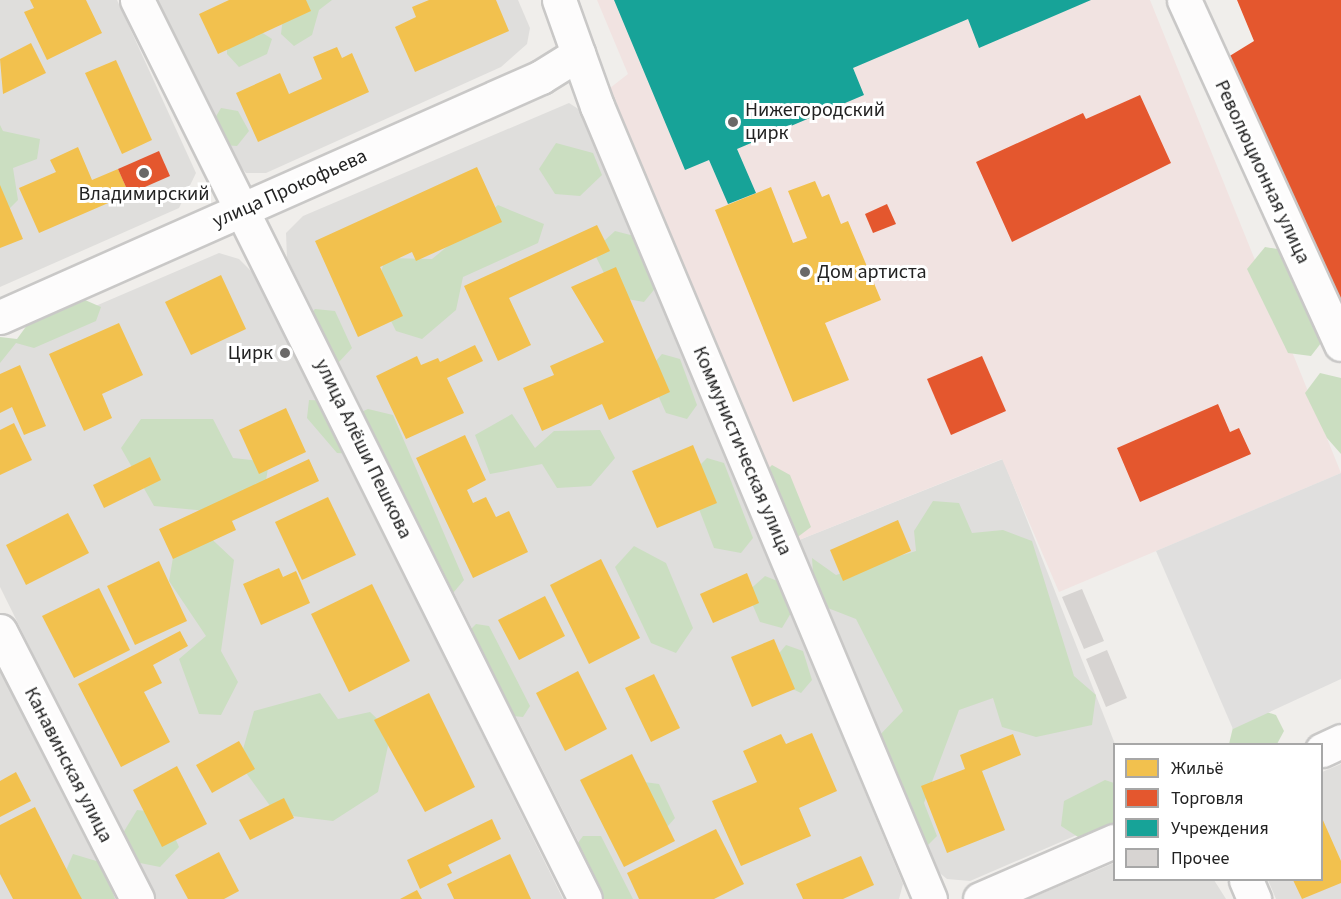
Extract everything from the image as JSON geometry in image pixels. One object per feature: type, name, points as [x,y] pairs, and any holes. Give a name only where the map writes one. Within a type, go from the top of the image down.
[{"type":"street","name":"улица Алёши Пешкова","points":[[137,0],[215,165],[243,209],[585,899]]},
{"type":"street","name":"Коммунистическая улица","points":[[559,0],[578,54],[930,899]]},
{"type":"street","name":"Революционная улица","points":[[1184,0],[1341,344]]},
{"type":"street","name":"улица Прокофьева","points":[[0,317],[541,76],[578,54]]},
{"type":"street","name":"Канавинская улица","points":[[0,631],[137,899]]},
{"type":"street","points":[[1323,750],[1341,741]]},
{"type":"street","points":[[980,899],[1113,841]]},
{"type":"street","points":[[1247,881],[1254,899]]},
{"type":"shaded area","points":[[0,0],[117,0],[196,173],[179,208],[0,287]]},
{"type":"shaded area","points":[[158,0],[518,0],[530,28],[527,44],[501,67],[266,173],[246,173],[233,158]]},
{"type":"shaded area","points":[[597,0],[1150,0],[1341,473],[1059,592],[1002,459],[799,540],[610,88],[628,74]]},
{"type":"shaded area","points":[[569,103],[583,112],[903,884],[899,899],[607,899],[287,258],[286,233],[303,216]]},
{"type":"shaded area","points":[[219,253],[239,259],[257,277],[563,899],[155,899],[0,587],[0,347]]},
{"type":"shaded area","points":[[1003,459],[1115,743],[1113,819],[970,881],[947,879],[936,870],[799,540]]},
{"type":"shaded area","points":[[1341,473],[1341,679],[1233,729],[1156,551]]},
{"type":"shaded area","points":[[0,670],[116,899],[0,899]]},
{"type":"shaded area","points":[[1341,764],[1341,899],[1276,899],[1268,881],[1323,881],[1323,772]]},
{"type":"shaded area","points":[[1113,863],[1113,881],[1215,881],[1226,899],[1029,899]]},
{"type":"green space","points":[[285,0],[332,0],[319,10],[312,35],[294,46],[281,34]]},
{"type":"green space","points":[[255,28],[272,39],[267,54],[239,67],[227,54],[227,42]]},
{"type":"green space","points":[[221,108],[238,111],[249,131],[237,146],[223,145],[212,123]]},
{"type":"green space","points":[[0,125],[3,131],[40,139],[37,159],[13,168],[18,200],[5,213],[0,213]]},
{"type":"green space","points":[[556,143],[593,153],[602,175],[580,196],[555,194],[539,169]]},
{"type":"green space","points":[[498,205],[544,224],[538,243],[463,277],[456,310],[422,339],[396,331],[376,291],[385,258],[432,259]]},
{"type":"green space","points":[[615,231],[646,239],[662,280],[644,302],[616,297],[593,251]]},
{"type":"green space","points":[[1265,247],[1295,252],[1328,334],[1311,356],[1288,353],[1247,269]]},
{"type":"green space","points":[[85,300],[101,307],[96,321],[34,348],[16,343],[0,363],[0,337],[17,339],[30,321]]},
{"type":"green space","points":[[315,309],[335,311],[352,348],[338,363],[320,359],[304,321]]},
{"type":"green space","points":[[662,354],[680,359],[697,405],[687,419],[666,413],[647,371]]},
{"type":"green space","points":[[1320,373],[1341,378],[1341,454],[1327,438],[1305,393]]},
{"type":"green space","points":[[309,400],[331,401],[341,421],[368,409],[393,415],[464,580],[453,593],[438,588],[374,455],[337,453],[307,418]]},
{"type":"green space","points":[[512,414],[535,448],[554,431],[600,430],[615,458],[591,486],[557,488],[542,464],[490,474],[475,435]]},
{"type":"green space","points":[[141,419],[213,419],[233,458],[269,462],[264,493],[218,512],[154,506],[121,448]]},
{"type":"green space","points":[[707,458],[724,463],[753,538],[741,553],[714,548],[687,478]]},
{"type":"green space","points":[[772,465],[790,475],[811,527],[795,539],[761,476]]},
{"type":"green space","points":[[933,501],[959,503],[972,533],[1003,530],[1032,541],[1074,676],[1096,695],[1092,725],[1036,737],[1002,727],[993,698],[959,710],[924,803],[937,836],[919,854],[875,740],[903,711],[856,619],[815,603],[812,558],[836,575],[916,551],[914,531]]},
{"type":"green space","points":[[201,529],[234,560],[221,651],[238,682],[221,715],[199,714],[179,659],[206,636],[169,581],[176,540]]},
{"type":"green space","points":[[634,546],[666,563],[693,628],[676,653],[651,643],[615,567]]},
{"type":"green space","points":[[765,576],[785,584],[794,608],[782,628],[760,622],[747,592]]},
{"type":"green space","points":[[476,624],[489,626],[530,706],[523,717],[504,715],[464,636]]},
{"type":"green space","points":[[786,645],[803,651],[812,680],[801,693],[780,683],[770,664]]},
{"type":"green space","points":[[320,693],[338,719],[370,712],[391,732],[378,792],[333,821],[276,814],[239,763],[254,711]]},
{"type":"green space","points":[[1257,709],[1276,715],[1284,731],[1278,743],[1229,743],[1235,719]]},
{"type":"green space","points":[[1105,780],[1113,783],[1113,838],[1092,846],[1061,826],[1064,801]]},
{"type":"green space","points":[[637,781],[659,784],[675,818],[660,835]]},
{"type":"green space","points":[[137,810],[164,813],[179,847],[160,867],[140,863],[123,833]]},
{"type":"green space","points":[[583,836],[601,836],[633,899],[598,899],[572,851]]},
{"type":"green space","points":[[73,854],[103,863],[115,899],[73,899],[61,882]]},
{"type":"building: Жильё","points":[[30,0],[86,0],[102,33],[47,60],[24,12],[34,8]]},
{"type":"building: Жильё","points":[[229,0],[306,0],[311,11],[218,54],[199,14]]},
{"type":"building: Жильё","points":[[429,0],[496,0],[509,31],[415,72],[395,27],[416,17],[412,7]]},
{"type":"building: Жильё","points":[[31,43],[46,73],[3,94],[0,59]]},
{"type":"building: Жильё","points":[[337,47],[342,58],[352,53],[369,92],[258,142],[236,93],[280,73],[289,94],[322,79],[313,57]]},
{"type":"building: Жильё","points":[[116,60],[152,140],[122,154],[85,73]]},
{"type":"building: Жильё","points":[[78,147],[92,180],[118,169],[129,194],[39,233],[19,188],[56,172],[50,160]]},
{"type":"building: Жильё","points":[[477,167],[502,222],[416,261],[412,252],[380,267],[403,316],[358,337],[315,241]]},
{"type":"building: Жильё","name":"Дом артиста","points":[[815,181],[822,197],[829,194],[841,224],[848,221],[881,300],[825,323],[849,380],[793,402],[715,210],[771,187],[793,243],[807,238],[788,191]]},
{"type":"building: Жильё","points":[[0,185],[23,239],[0,248]]},
{"type":"building: Жильё","points":[[597,225],[610,251],[509,298],[531,345],[498,361],[464,286]]},
{"type":"building: Жильё","points":[[616,267],[670,392],[609,420],[602,404],[542,431],[523,388],[554,375],[550,366],[604,342],[571,287]]},
{"type":"building: Жильё","points":[[221,275],[246,329],[191,355],[165,302]]},
{"type":"building: Жильё","points":[[119,323],[143,375],[102,394],[112,418],[84,431],[49,354]]},
{"type":"building: Жильё","points":[[475,345],[483,361],[447,378],[464,413],[406,439],[376,376],[417,356],[421,365],[438,358],[440,362]]},
{"type":"building: Жильё","points":[[20,365],[46,426],[24,435],[12,407],[0,413],[0,374]]},
{"type":"building: Жильё","points":[[286,408],[306,452],[259,474],[239,430]]},
{"type":"building: Жильё","points":[[14,423],[32,460],[0,475],[0,430]]},
{"type":"building: Жильё","points":[[465,435],[486,480],[467,490],[473,503],[486,497],[496,517],[509,511],[528,552],[473,578],[416,458]]},
{"type":"building: Жильё","points":[[693,445],[717,503],[657,528],[632,471]]},
{"type":"building: Жильё","points":[[150,457],[161,480],[104,508],[93,485]]},
{"type":"building: Жильё","points":[[309,459],[319,481],[232,521],[236,530],[173,559],[159,529]]},
{"type":"building: Жильё","points":[[328,497],[356,555],[302,580],[275,522]]},
{"type":"building: Жильё","points":[[68,513],[89,553],[26,585],[6,545]]},
{"type":"building: Жильё","points":[[898,520],[911,551],[843,581],[830,550]]},
{"type":"building: Жильё","points":[[601,559],[640,638],[589,664],[550,585]]},
{"type":"building: Жильё","points":[[159,561],[187,621],[135,645],[107,586]]},
{"type":"building: Жильё","points":[[279,568],[283,577],[296,571],[310,603],[261,625],[243,584]]},
{"type":"building: Жильё","points":[[747,573],[759,603],[713,623],[700,594]]},
{"type":"building: Жильё","points":[[372,584],[410,661],[349,692],[311,614]]},
{"type":"building: Жильё","points":[[99,588],[130,650],[74,678],[42,616]]},
{"type":"building: Жильё","points":[[545,596],[565,636],[519,660],[498,620]]},
{"type":"building: Жильё","points":[[180,631],[188,646],[153,665],[162,683],[144,692],[170,742],[121,767],[78,684]]},
{"type":"building: Жильё","points":[[774,639],[795,689],[752,707],[731,657]]},
{"type":"building: Жильё","points":[[578,671],[607,729],[565,751],[536,693]]},
{"type":"building: Жильё","points":[[654,674],[680,728],[651,742],[625,688]]},
{"type":"building: Жильё","points":[[429,693],[475,787],[425,812],[374,720]]},
{"type":"building: Жильё","points":[[812,733],[837,791],[799,808],[811,836],[741,866],[712,801],[757,782],[743,751],[781,734],[786,744]]},
{"type":"building: Жильё","points":[[1013,734],[1021,755],[982,771],[1005,830],[947,853],[921,786],[965,769],[960,755]]},
{"type":"building: Жильё","points":[[239,741],[255,769],[212,793],[196,765]]},
{"type":"building: Жильё","points":[[632,754],[675,841],[624,867],[580,780]]},
{"type":"building: Жильё","points":[[177,766],[207,824],[162,847],[133,790]]},
{"type":"building: Жильё","points":[[16,772],[31,801],[0,817],[0,781]]},
{"type":"building: Жильё","points":[[284,798],[294,818],[250,840],[239,820]]},
{"type":"building: Жильё","points":[[35,807],[82,899],[13,899],[0,874],[0,825]]},
{"type":"building: Жильё","points":[[492,819],[501,839],[448,865],[452,873],[420,889],[407,860]]},
{"type":"building: Жильё","points":[[1323,820],[1341,861],[1341,883],[1302,899],[1293,881],[1323,881]]},
{"type":"building: Жильё","points":[[716,829],[744,884],[714,899],[639,899],[627,873]]},
{"type":"building: Жильё","points":[[219,852],[239,891],[224,899],[188,899],[175,875]]},
{"type":"building: Жильё","points":[[510,854],[531,899],[454,899],[447,884]]},
{"type":"building: Жильё","points":[[861,856],[874,885],[843,899],[803,899],[796,884]]},
{"type":"building: Жильё","points":[[417,890],[422,899],[400,899]]},
{"type":"building: Торговля","points":[[1237,0],[1341,0],[1341,309],[1228,57],[1254,41]]},
{"type":"building: Торговля","points":[[1140,95],[1171,163],[1012,242],[976,162],[1083,113],[1086,119]]},
{"type":"building: Торговля","name":"Владимирский","points":[[159,151],[170,176],[129,194],[118,169]]},
{"type":"building: Торговля","points":[[887,204],[896,224],[873,233],[865,214]]},
{"type":"building: Торговля","points":[[982,356],[1006,411],[951,435],[927,379]]},
{"type":"building: Торговля","points":[[1218,404],[1230,432],[1239,428],[1251,454],[1140,502],[1117,448]]},
{"type":"building: Учреждения","name":"Нижегородский цирк","points":[[614,0],[1091,0],[979,48],[968,19],[853,68],[864,95],[737,149],[756,193],[728,204],[709,160],[685,170]]},
{"type":"building: Прочее","points":[[1082,589],[1104,641],[1084,649],[1062,597]]},
{"type":"building: Прочее","points":[[1107,650],[1127,698],[1106,707],[1086,659]]},
{"type":"place","name":"Нижегородский цирк","points":[[733,122]]},
{"type":"place","name":"Владимирский","points":[[144,173]]},
{"type":"place","name":"Дом артиста","points":[[805,272]]},
{"type":"place","name":"Цирк","points":[[285,353]]}]
